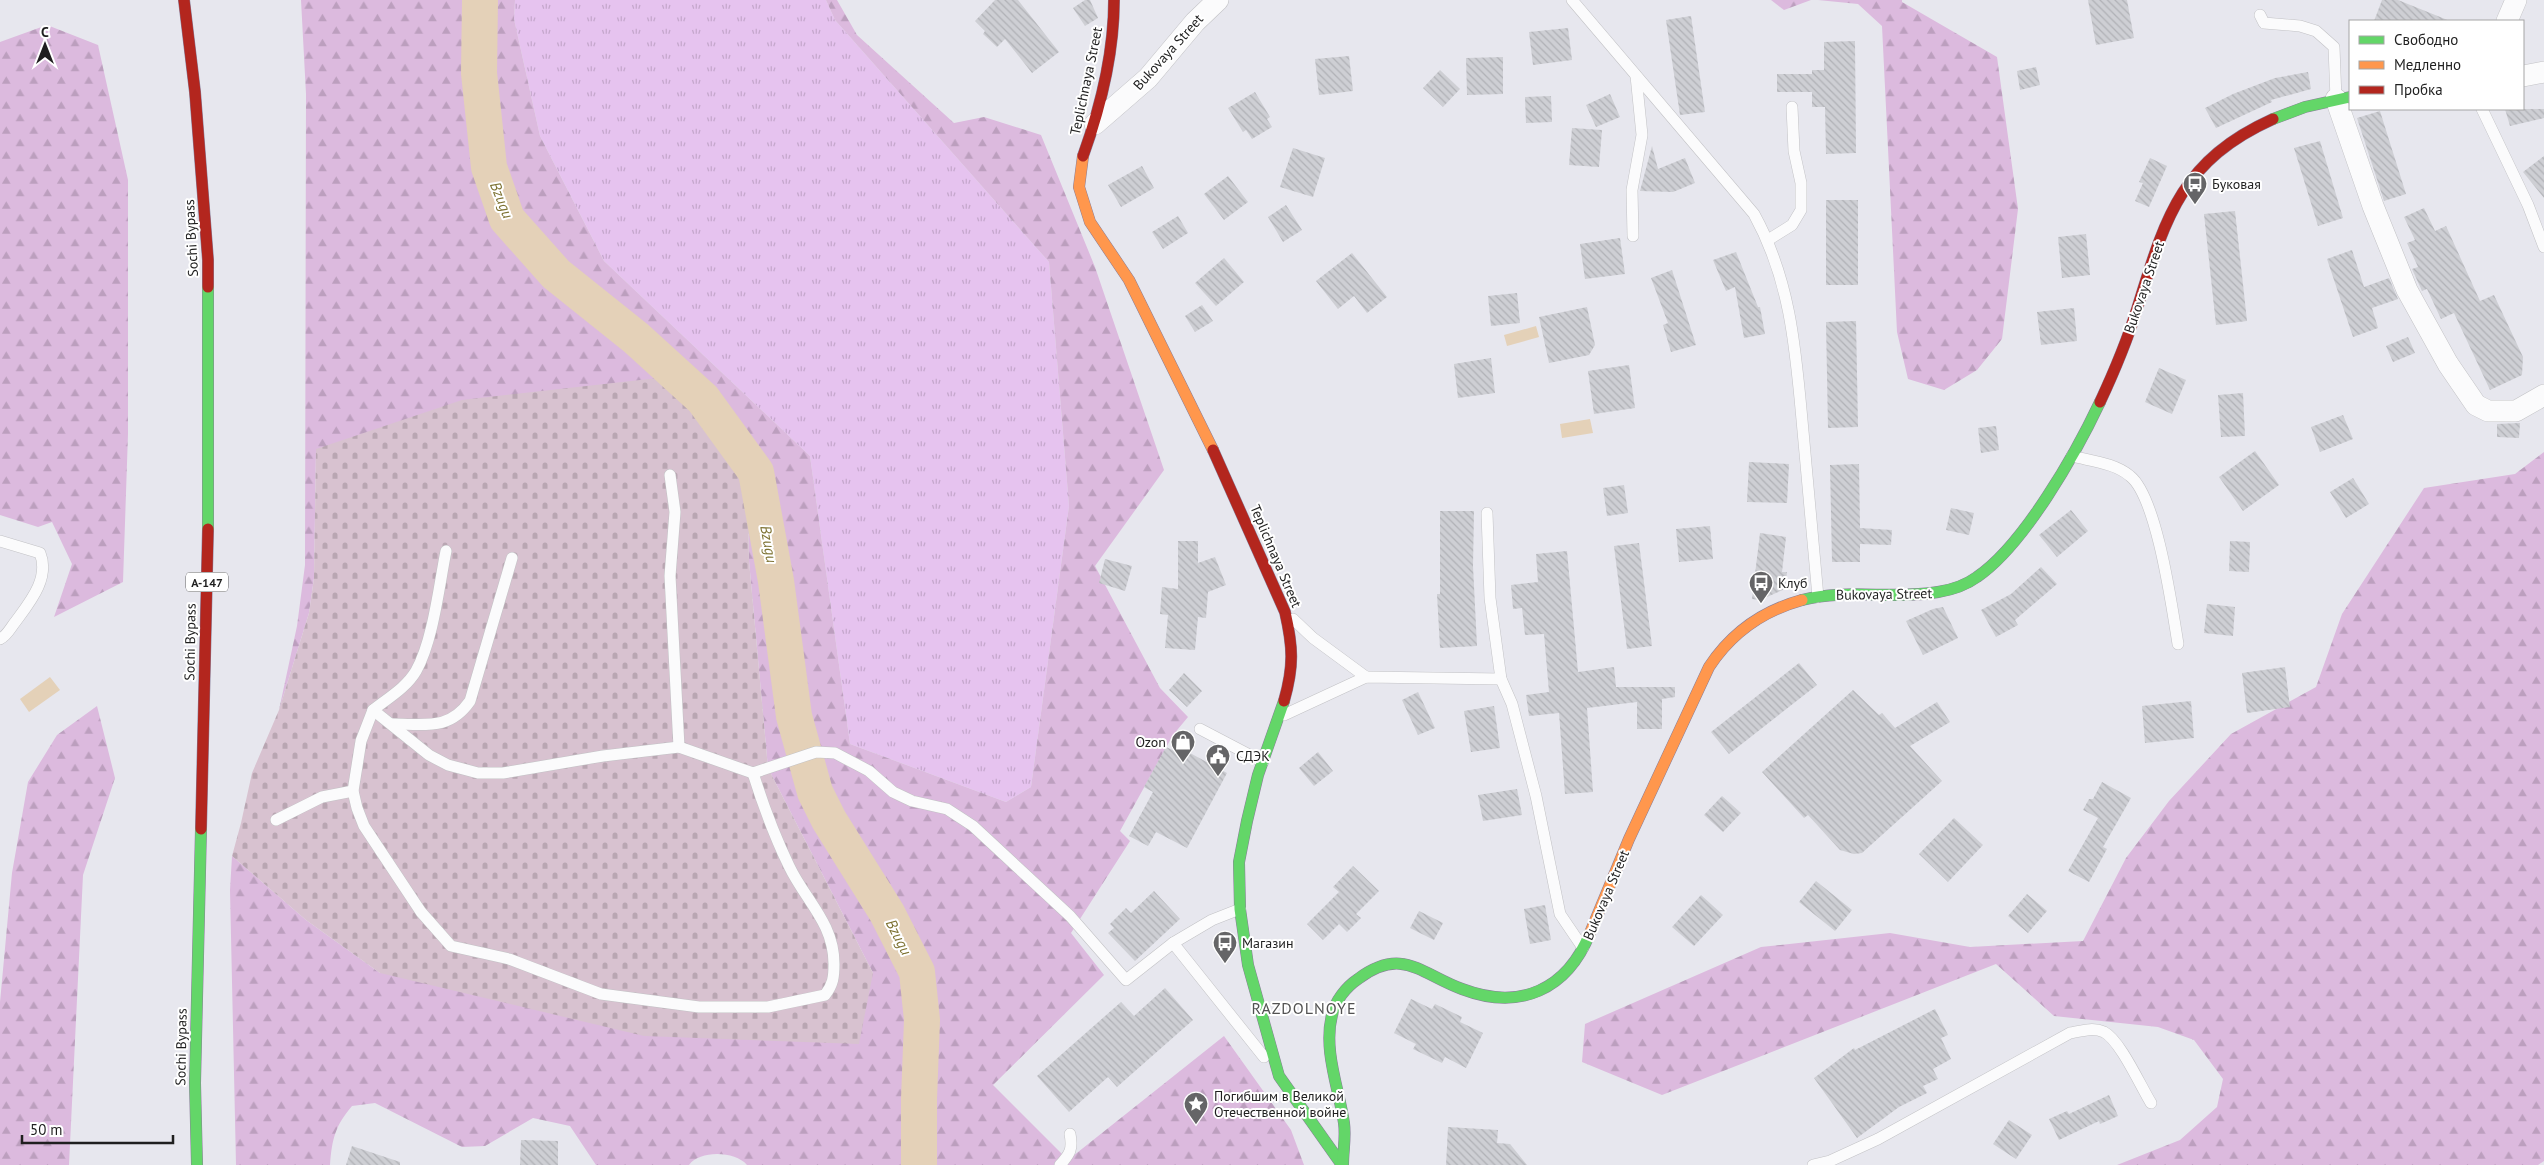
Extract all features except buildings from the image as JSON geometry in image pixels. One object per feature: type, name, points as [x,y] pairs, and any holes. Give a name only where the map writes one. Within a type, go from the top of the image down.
[{"type":"main road","name":"Sochi Bypass","points":[[184,0],[195,92],[208,260],[208,529],[195,1074],[196,1165]]},
{"type":"main road","name":"Teplichnaya Street","points":[[1114,0],[1114,37],[1095,124],[1078,175],[1083,203],[1090,222],[1129,280],[1144,308],[1220,463],[1285,612],[1292,640],[1292,673],[1280,717],[1263,762],[1247,822],[1240,862],[1240,909],[1248,964],[1265,1032],[1279,1076],[1342,1165]]},
{"type":"main road","name":"Bukovaya Street","points":[[1342,1165],[1344,1126],[1330,1037],[1332,1015],[1339,998],[1352,980],[1374,968],[1392,964],[1415,966],[1463,989],[1487,996],[1519,997],[1542,991],[1559,981],[1574,968],[1584,949],[1629,840],[1712,662],[1726,642],[1741,629],[1765,615],[1818,597],[1839,594],[1924,595],[1946,592],[1966,583],[1989,568],[2015,539],[2072,456],[2103,395],[2131,327],[2159,241],[2177,200],[2189,180],[2215,154],[2238,138],[2290,112],[2343,98]]},
{"type":"street","name":"Bukovaya Street","points":[[1095,124],[1148,78],[1195,22],[1218,0]]},
{"type":"street","points":[[2507,20],[2516,0]]},
{"type":"street","points":[[2524,76],[2544,72]]},
{"type":"street","points":[[2343,98],[2370,197],[2407,290],[2448,364],[2476,405],[2488,411],[2516,411],[2544,395]]},
{"type":"lane","points":[[1572,0],[1754,214],[1768,240],[1787,296],[1797,364],[1818,597]]},
{"type":"lane","points":[[2260,15],[2264,23],[2300,26],[2316,31],[2334,47],[2343,98]]},
{"type":"lane","points":[[1633,236],[1632,190],[1642,135],[1636,76]]},
{"type":"lane","points":[[1768,240],[1792,225],[1801,210],[1801,183],[1794,151],[1792,107]]},
{"type":"lane","points":[[2482,110],[2528,205],[2544,247]]},
{"type":"lane","points":[[2072,456],[2112,466],[2130,476],[2140,488],[2152,520],[2168,584],[2178,644]]},
{"type":"lane","points":[[670,475],[675,512],[670,576],[679,747]]},
{"type":"lane","points":[[1487,513],[1490,598],[1501,679],[1512,704],[1536,796],[1560,914],[1584,949]]},
{"type":"lane","points":[[0,541],[40,553],[43,562],[43,572],[33,598],[0,639]]},
{"type":"lane","points":[[446,551],[426,648],[415,671],[402,688],[373,710],[361,741],[353,791],[364,826],[421,912],[451,946],[509,960],[601,994],[699,1007],[768,1007],[825,995],[831,988],[834,978],[834,957],[831,937],[825,922],[794,876],[767,819],[753,773]]},
{"type":"lane","points":[[392,724],[438,724],[450,721],[466,707],[470,701],[512,558]]},
{"type":"lane","points":[[1285,612],[1313,638],[1366,677]]},
{"type":"lane","points":[[1280,717],[1366,677],[1501,679]]},
{"type":"lane","points":[[373,710],[429,755],[448,765],[478,774],[503,773],[603,756],[679,747],[753,773],[816,752],[835,753],[869,772],[893,792],[912,801],[947,809],[960,816],[1016,864],[1070,916],[1126,980],[1173,943],[1212,920],[1240,909]]},
{"type":"lane","points":[[1200,729],[1263,762]]},
{"type":"lane","points":[[276,820],[322,797],[353,791]]},
{"type":"lane","points":[[1173,943],[1279,1076]]},
{"type":"lane","points":[[1813,1165],[1830,1161],[1878,1139],[2070,1033],[2088,1029],[2105,1032],[2116,1043],[2151,1103]]},
{"type":"lane","points":[[1060,1165],[1069,1155],[1072,1146],[1070,1134]]},
{"type":"green space","points":[[301,0],[515,0],[514,19],[540,136],[604,261],[810,456],[850,744],[1006,802],[1031,787],[1069,506],[1049,262],[835,20],[826,0],[837,0],[857,35],[954,123],[984,117],[1041,135],[1095,267],[1164,470],[1095,566],[1160,688],[1188,717],[1173,735],[1120,831],[1130,841],[1071,933],[1104,975],[993,1085],[1068,1160],[1224,1036],[1291,1130],[1304,1165],[747,1165],[742,1160],[718,1154],[701,1157],[689,1165],[596,1165],[570,1126],[533,1118],[485,1146],[462,1147],[375,1103],[352,1106],[346,1113],[335,1133],[330,1165],[236,1165],[230,890],[232,856],[306,920],[380,973],[873,973],[768,768],[749,561],[747,442],[316,449],[314,578],[309,613],[279,710],[297,626],[305,565],[306,94]]},
{"type":"green space","points":[[515,0],[826,0],[835,20],[1049,262],[1069,506],[1031,787],[1006,802],[850,744],[810,456],[604,261],[540,136],[514,19]]},
{"type":"green space","points":[[1771,0],[1811,0],[1784,10]]},
{"type":"green space","points":[[1818,0],[1902,0],[1902,2],[1997,57],[2018,209],[2002,339],[1977,370],[1944,390],[1908,379],[1897,332],[1882,26],[1858,4]]},
{"type":"green space","points":[[47,25],[98,45],[128,180],[128,434],[123,582],[54,617],[72,564],[52,522],[38,527],[0,515],[0,42]]},
{"type":"green space","points":[[676,376],[747,442],[749,561],[768,768],[873,973],[859,1044],[644,1036],[380,973],[306,920],[232,856],[252,773],[279,710],[309,613],[314,578],[316,449],[462,400]]},
{"type":"green space","points":[[2544,452],[2544,1161],[2538,1165],[2117,1165],[2180,1140],[2217,1107],[2223,1079],[2194,1040],[2158,1027],[2054,1016],[1996,964],[1662,1095],[1582,1062],[1585,1024],[1761,947],[1890,933],[1970,947],[2083,941],[2126,858],[2169,801],[2231,734],[2316,687],[2342,614],[2424,488],[2515,474]]},
{"type":"green space","points":[[97,706],[115,778],[83,875],[69,1165],[0,1165],[0,1002],[12,873],[28,782],[57,735]]},
{"type":"shaded area","points":[[1536,326],[1539,337],[1507,346],[1504,335]]},
{"type":"shaded area","points":[[1590,419],[1593,433],[1562,438],[1560,424]]},
{"type":"shaded area","points":[[50,677],[60,690],[29,712],[20,699]]},
{"type":"waterway","name":"Bzugu","points":[[480,0],[479,73],[489,167],[507,219],[556,274],[636,338],[703,399],[756,472],[776,581],[794,716],[815,792],[829,820],[887,913],[917,972],[922,1020],[919,1165]]},
{"type":"traffic: fast","points":[[2273,119],[2305,107],[2349,97]]},
{"type":"traffic: fast","points":[[208,287],[208,529]]},
{"type":"traffic: fast","points":[[1802,600],[1853,594],[1921,594],[1948,590],[1973,580],[1995,562],[2030,521],[2063,471],[2100,402]]},
{"type":"traffic: fast","points":[[1284,701],[1258,775],[1247,821],[1239,862],[1240,909],[1248,965],[1279,1076],[1342,1165]]},
{"type":"traffic: fast","points":[[197,1165],[195,1083],[201,829]]},
{"type":"traffic: fast","points":[[1343,1165],[1345,1128],[1329,1042],[1332,1015],[1336,1005],[1349,986],[1373,969],[1399,964],[1411,966],[1462,989],[1483,995],[1503,998],[1522,996],[1539,991],[1555,982],[1580,953],[1590,933]]},
{"type":"traffic: slow","points":[[1083,156],[1079,187],[1090,222],[1129,280],[1213,450]]},
{"type":"traffic: slow","points":[[1590,933],[1629,839],[1709,667],[1728,643],[1749,624],[1774,610],[1802,600]]},
{"type":"traffic: jam","points":[[184,0],[195,92],[208,260],[208,287]]},
{"type":"traffic: jam","points":[[1083,156],[1101,99],[1109,59],[1114,0]]},
{"type":"traffic: jam","points":[[2100,402],[2129,333],[2157,247],[2168,220],[2181,196],[2196,174],[2216,154],[2242,136],[2273,119]]},
{"type":"traffic: jam","points":[[1213,450],[1285,612],[1290,636],[1291,667],[1284,701]]},
{"type":"traffic: jam","points":[[201,829],[208,529]]},
{"type":"place","name":"Буковая","points":[[2195,205]]},
{"type":"place","name":"Клуб","points":[[1761,604]]},
{"type":"place","name":"Ozon","points":[[1183,763]]},
{"type":"place","name":"СДЭК","points":[[1218,777]]},
{"type":"place","name":"Магазин","points":[[1225,964]]},
{"type":"place","name":"Погибшим в Великой Отечественной войне","points":[[1196,1125]]},
{"type":"district","name":"RAZDOLNOYE","points":[[1304,1008]]}]
